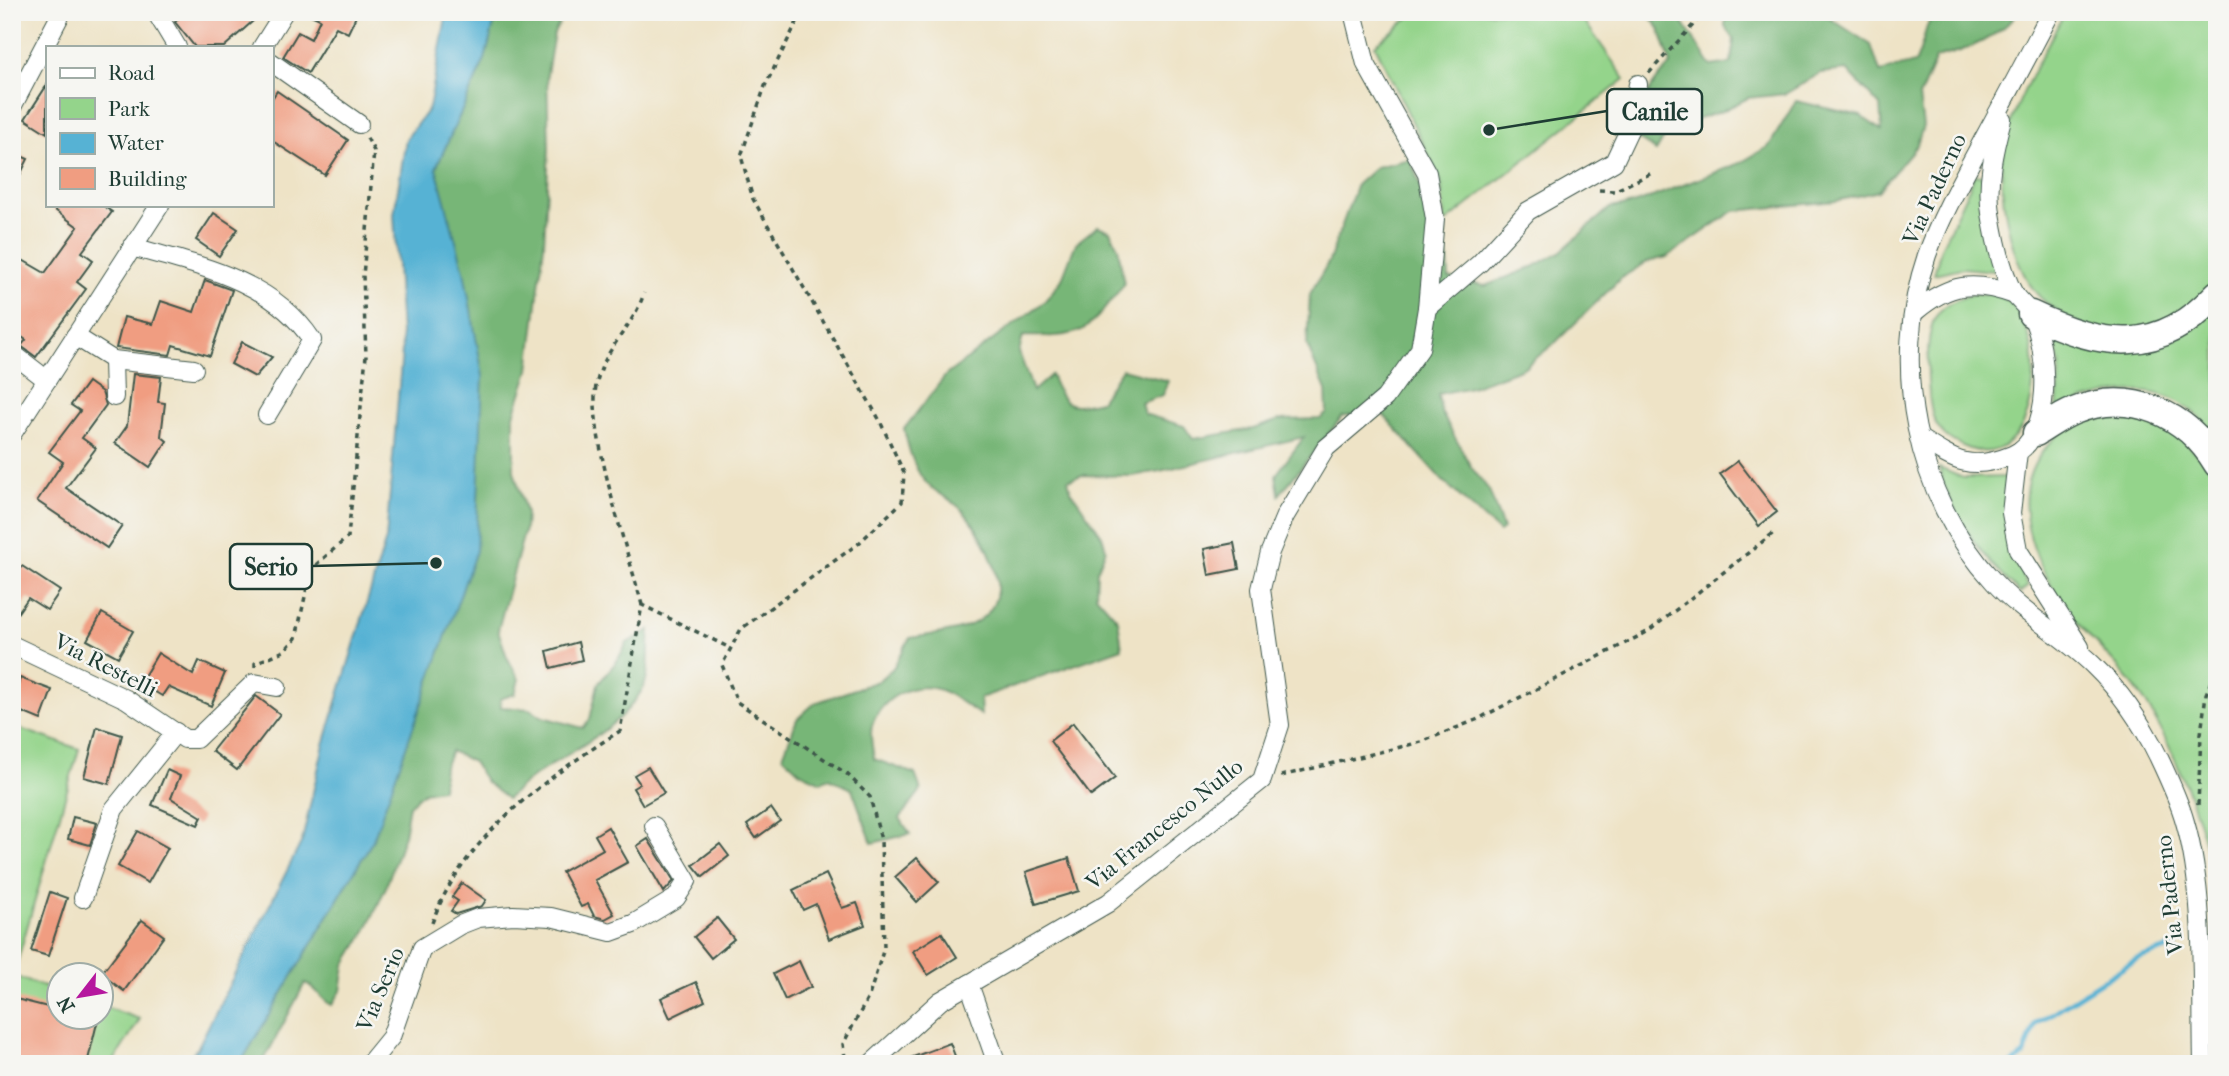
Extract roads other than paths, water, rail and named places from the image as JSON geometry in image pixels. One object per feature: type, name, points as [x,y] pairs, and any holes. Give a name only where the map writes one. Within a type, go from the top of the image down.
[{"type":"highway","points":[[2023,304],[2089,338],[2115,342],[2149,339],[2179,328],[2217,294]]},
{"type":"highway","points":[[2027,443],[2073,411],[2118,402],[2169,414],[2206,445],[2217,464]]},
{"type":"street","points":[[12,107],[62,12]]},
{"type":"street","points":[[156,12],[176,46]]},
{"type":"street","points":[[263,46],[284,12]]},
{"type":"street","name":"Via Francesco Nullo","points":[[871,1064],[940,1001],[1108,903],[1262,780],[1279,725],[1261,589],[1270,552],[1285,516],[1326,448],[1385,398],[1420,349],[1427,308],[1435,219],[1427,173],[1366,64],[1353,12]]},
{"type":"street","name":"Via Paderno","points":[[2051,12],[1948,205],[1927,256],[1916,311],[1911,357],[1919,438],[1931,483],[1942,508],[1976,562],[2008,597],[2092,664],[2124,698],[2158,755],[2186,828],[2199,911],[2203,1064]]},
{"type":"street","points":[[273,63],[359,124]]},
{"type":"street","points":[[1427,308],[1480,263],[1528,211],[1614,162],[1630,128],[1638,84]]},
{"type":"street","name":"Via Paderno","points":[[2009,92],[1995,147],[1990,209],[1996,240],[2042,352],[2044,380],[2011,513],[2018,550],[2092,664]]},
{"type":"street","points":[[12,434],[159,206]]},
{"type":"street","points":[[132,247],[231,274],[300,321],[312,340],[267,415]]},
{"type":"street","points":[[1916,311],[1947,289],[1980,285],[2023,304]]},
{"type":"street","points":[[75,336],[113,360],[194,369]]},
{"type":"street","points":[[12,353],[47,380]]},
{"type":"street","points":[[113,360],[114,397]]},
{"type":"street","points":[[1919,438],[1967,464],[1995,461],[2027,443]]},
{"type":"street","name":"Via Restelli","points":[[12,645],[126,699],[176,732]]},
{"type":"street","points":[[83,898],[114,809],[176,732],[185,738],[196,739],[254,683],[276,687]]},
{"type":"street","name":"Via Serio","points":[[369,1064],[391,1037],[422,948],[460,925],[478,918],[513,915],[551,917],[611,932],[633,924],[676,898],[687,881],[654,826]]},
{"type":"street","points":[[969,984],[997,1064]]},
{"type":"water","points":[[447,12],[497,12],[485,59],[436,168],[464,271],[483,376],[476,551],[373,840],[240,1064],[184,1064],[198,1047],[302,841],[323,748],[386,539],[402,351],[394,214],[406,139],[429,108]]},
{"type":"waterway","points":[[2012,1064],[2024,1055],[2035,1024],[2137,959],[2176,946]]},
{"type":"place","name":"Canile","points":[[1489,130]]},
{"type":"place","name":"Serio","points":[[436,563]]}]
